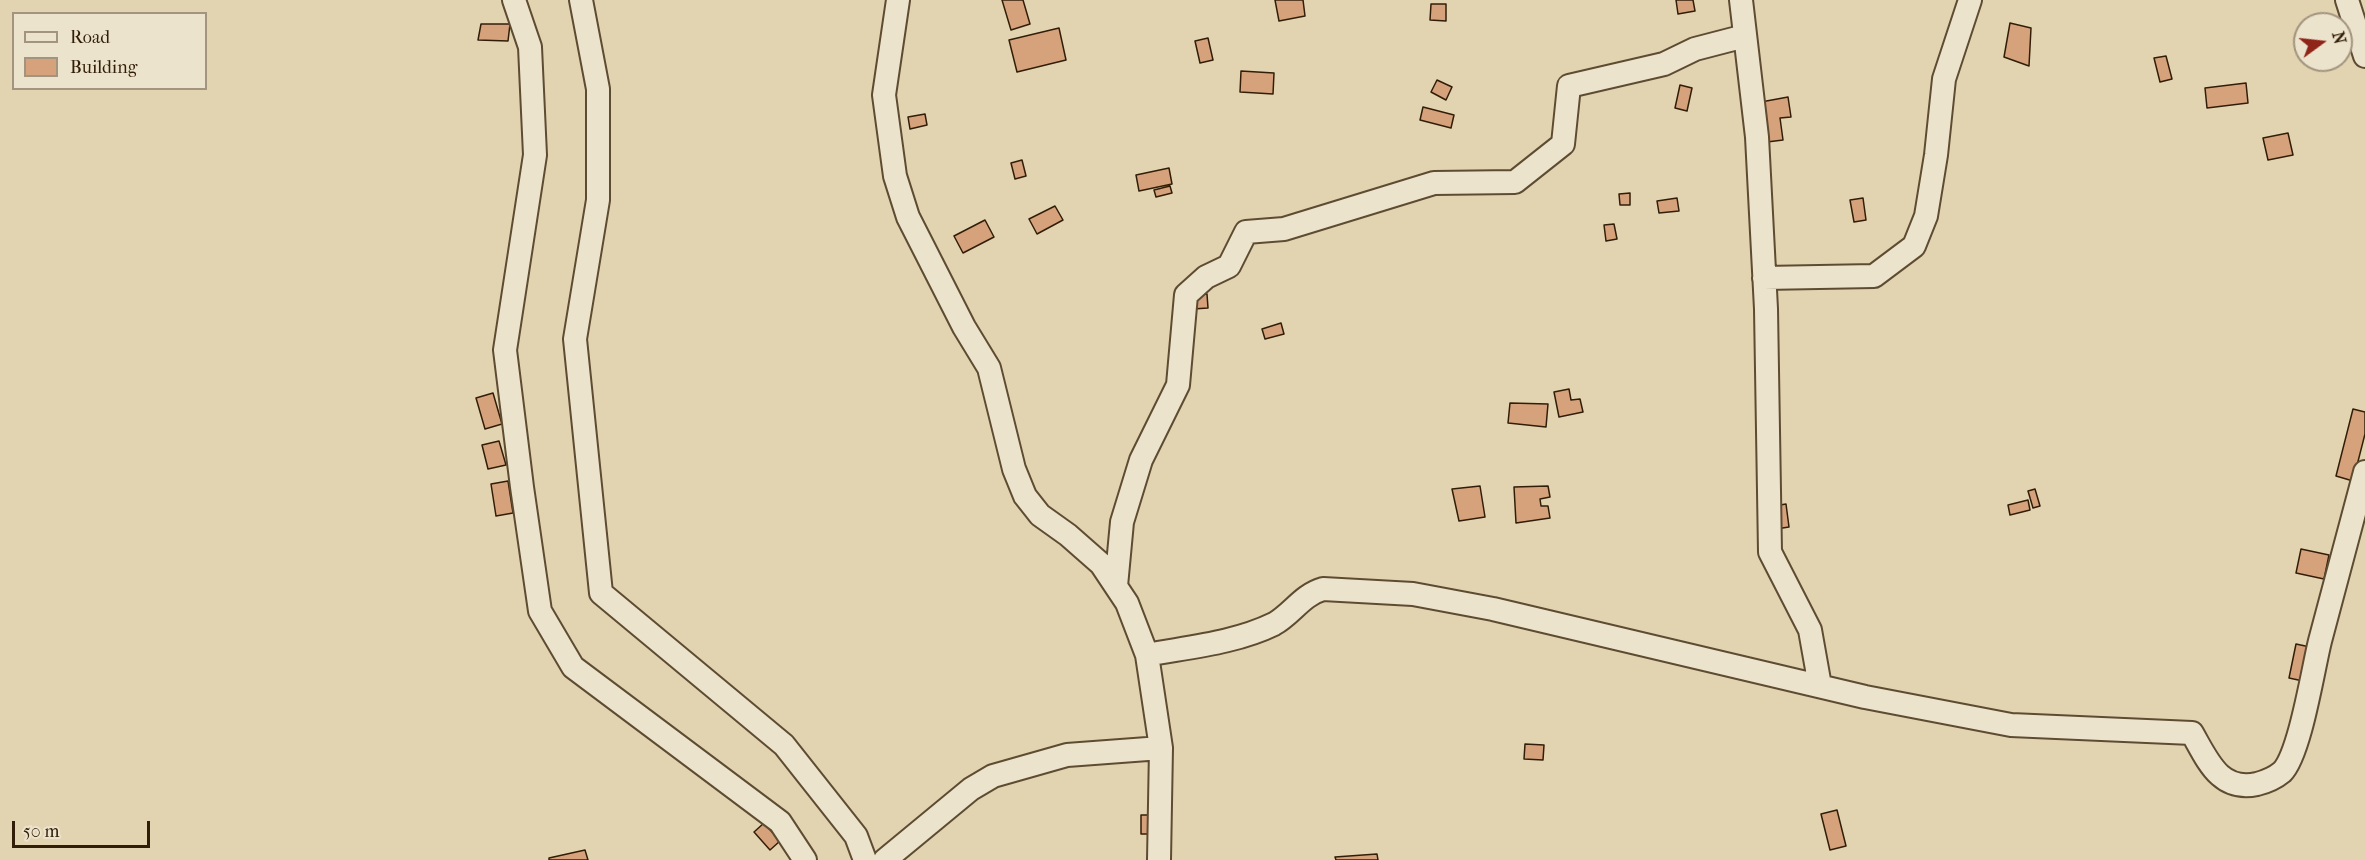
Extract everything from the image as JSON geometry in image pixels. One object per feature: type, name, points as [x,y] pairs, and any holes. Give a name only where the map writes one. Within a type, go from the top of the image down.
[{"type":"street","points":[[514,0],[530,47],[535,155],[506,350],[522,487],[540,611],[573,667],[780,822],[805,860]]},
{"type":"street","points":[[581,0],[598,89],[598,200],[575,339],[602,593],[784,745],[856,836],[865,860]]},
{"type":"street","points":[[898,0],[884,94],[895,176],[908,217],[964,327],[989,368],[1014,469],[1024,496],[1040,515],[1068,535],[1101,564],[1127,603],[1147,655],[1161,748],[1159,860]]},
{"type":"street","points":[[1742,0],[1756,137],[1764,278],[1770,552],[1810,630],[1820,686]]},
{"type":"street","points":[[1764,278],[1874,276],[1914,246],[1926,216],[1936,155],[1944,79],[1970,0]]},
{"type":"street","points":[[2347,0],[2365,56]]},
{"type":"street","points":[[1116,586],[1122,522],[1141,460],[1178,385],[1185,295],[1206,277],[1228,266],[1246,232],[1284,229],[1434,183],[1515,182],[1563,144],[1569,87],[1664,64],[1695,49],[1745,36]]},
{"type":"street","points":[[1147,655],[1247,636],[1276,623],[1311,593],[1323,590],[1413,594],[1492,609],[1865,697],[2010,724],[2192,733],[2205,756],[2225,781],[2244,787],[2262,783],[2281,772],[2293,756],[2320,642],[2365,472]]},
{"type":"street","points":[[885,860],[971,789],[993,776],[1067,755],[1161,748]]},
{"type":"building","points":[[1002,0],[1023,0],[1030,24],[1011,30]]},
{"type":"building","points":[[1275,0],[1303,0],[1305,16],[1279,21]]},
{"type":"building","points":[[1676,0],[1693,0],[1695,11],[1678,14]]},
{"type":"building","points":[[1431,4],[1446,4],[1446,21],[1430,20]]},
{"type":"building","points":[[2010,23],[2031,28],[2029,66],[2004,57]]},
{"type":"building","points":[[481,24],[510,24],[508,41],[478,40]]},
{"type":"building","points":[[1059,28],[1066,60],[1017,72],[1009,40]]},
{"type":"building","points":[[1208,38],[1213,60],[1200,63],[1195,41]]},
{"type":"building","points":[[2166,56],[2172,79],[2160,82],[2154,58]]},
{"type":"building","points":[[1241,71],[1274,73],[1273,94],[1240,92]]},
{"type":"building","points":[[1437,80],[1452,87],[1446,100],[1431,92]]},
{"type":"building","points":[[2246,83],[2248,103],[2207,108],[2205,88]]},
{"type":"building","points":[[1680,85],[1692,88],[1687,111],[1675,108]]},
{"type":"building","points":[[1788,97],[1791,117],[1780,118],[1783,140],[1767,142],[1761,102]]},
{"type":"building","points":[[1423,107],[1454,115],[1451,128],[1420,120]]},
{"type":"building","points":[[925,114],[927,125],[910,129],[908,117]]},
{"type":"building","points":[[2288,133],[2293,155],[2268,160],[2263,138]]},
{"type":"building","points":[[1022,160],[1026,176],[1015,179],[1011,163]]},
{"type":"building","points":[[1169,168],[1172,184],[1139,191],[1136,175]]},
{"type":"building","points":[[1170,186],[1172,193],[1156,197],[1154,190]]},
{"type":"building","points":[[1630,193],[1630,205],[1620,205],[1619,194]]},
{"type":"building","points":[[1677,198],[1679,211],[1659,213],[1657,201]]},
{"type":"building","points":[[1863,198],[1866,220],[1854,222],[1850,200]]},
{"type":"building","points":[[1055,206],[1063,220],[1037,234],[1029,219]]},
{"type":"building","points":[[985,220],[994,237],[963,253],[954,236]]},
{"type":"building","points":[[1614,224],[1617,239],[1606,241],[1604,225]]},
{"type":"building","points":[[1193,294],[1207,294],[1208,308],[1193,309]]},
{"type":"building","points":[[1281,323],[1284,334],[1265,339],[1262,329]]},
{"type":"building","points":[[1569,389],[1571,400],[1580,399],[1583,412],[1559,417],[1554,392]]},
{"type":"building","points":[[493,393],[502,424],[485,429],[476,398]]},
{"type":"building","points":[[1510,403],[1548,404],[1546,427],[1508,423]]},
{"type":"building","points":[[2353,409],[2365,412],[2365,434],[2353,481],[2336,476]]},
{"type":"building","points":[[499,441],[506,465],[488,469],[482,445]]},
{"type":"building","points":[[508,481],[513,513],[496,516],[491,484]]},
{"type":"building","points":[[1480,486],[1485,517],[1459,521],[1452,489]]},
{"type":"building","points":[[1548,486],[1550,497],[1540,499],[1541,506],[1548,506],[1550,518],[1516,523],[1514,487]]},
{"type":"building","points":[[2035,489],[2040,506],[2033,508],[2028,491]]},
{"type":"building","points":[[2028,500],[2030,510],[2010,515],[2008,505]]},
{"type":"building","points":[[1786,504],[1789,527],[1776,529],[1774,506]]},
{"type":"building","points":[[2301,549],[2329,555],[2324,579],[2296,573]]},
{"type":"building","points":[[2296,644],[2310,647],[2303,681],[2289,678]]},
{"type":"building","points":[[1525,744],[1544,745],[1543,760],[1524,759]]},
{"type":"building","points":[[1837,810],[1846,846],[1830,850],[1821,814]]},
{"type":"building","points":[[1141,815],[1150,815],[1150,834],[1141,834]]},
{"type":"building","points":[[764,823],[780,841],[770,850],[754,832]]},
{"type":"building","points":[[585,850],[588,860],[549,860],[549,858]]},
{"type":"building","points":[[1377,854],[1378,860],[1336,860],[1335,857]]}]
